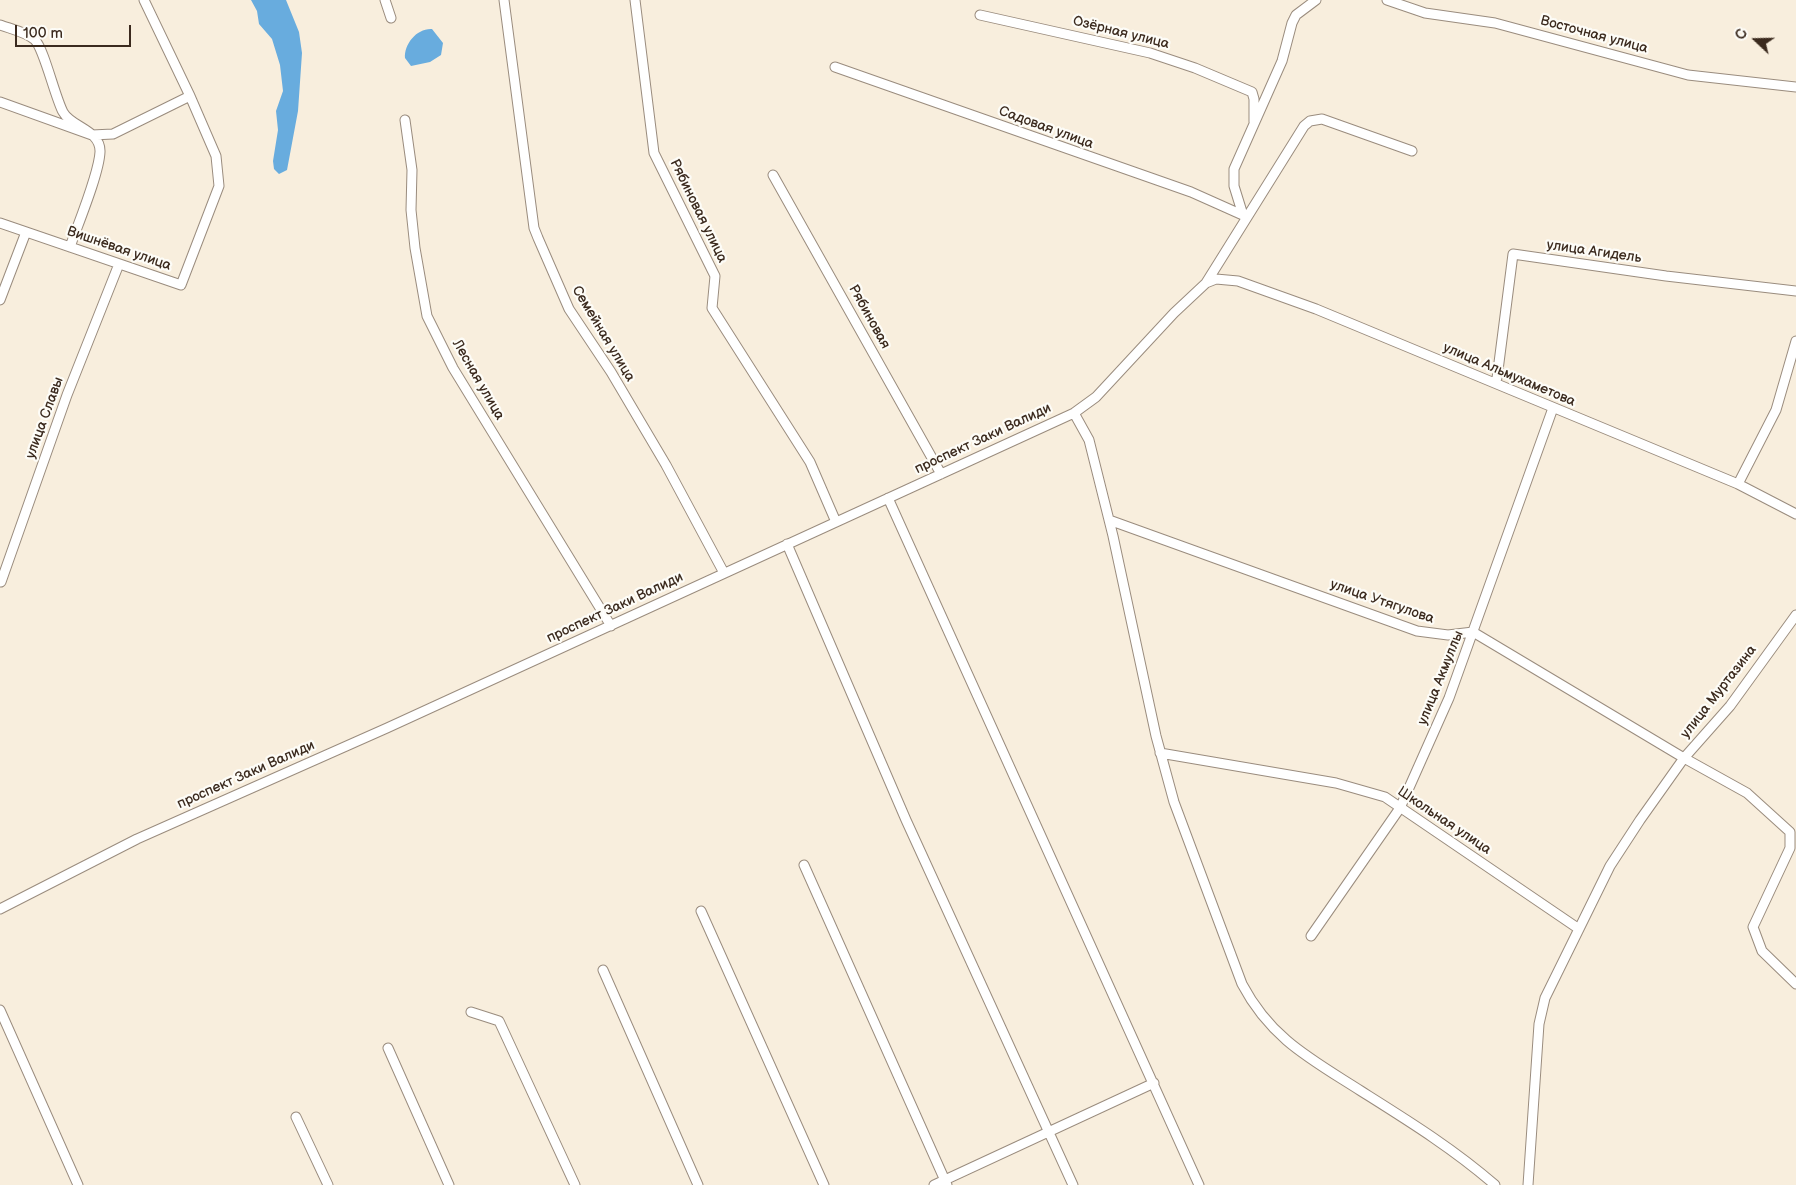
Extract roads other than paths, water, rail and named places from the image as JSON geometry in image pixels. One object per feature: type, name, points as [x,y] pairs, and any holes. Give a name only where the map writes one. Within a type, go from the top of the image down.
[{"type":"street","points":[[0,102],[92,135],[113,134],[190,96],[144,0]]},
{"type":"street","points":[[385,0],[392,18]]},
{"type":"street","name":"Семейная улица","points":[[504,0],[514,84],[536,233],[569,309],[611,372],[666,465],[724,573]]},
{"type":"street","name":"Рябиновая улица","points":[[635,0],[654,153],[715,276],[712,308],[810,462],[836,522]]},
{"type":"street","points":[[1245,216],[1234,186],[1234,169],[1282,61],[1292,23],[1296,15],[1316,0]]},
{"type":"street","name":"Восточная улица","points":[[1387,0],[1425,13],[1495,23],[1688,75],[1796,87]]},
{"type":"street","name":"Озёрная улица","points":[[980,15],[1150,53],[1195,68],[1252,92],[1254,99],[1254,122]]},
{"type":"street","points":[[0,25],[25,34],[36,41],[63,114],[92,135],[99,144],[100,152],[70,247]]},
{"type":"street","name":"Садовая улица","points":[[835,67],[1191,192],[1245,216]]},
{"type":"street","name":"Вишнёвая улица","points":[[0,223],[181,285],[219,186],[216,156],[190,96]]},
{"type":"street","name":"проспект Заки Валиди","points":[[0,909],[137,839],[611,626],[1074,412],[1096,396],[1174,313],[1206,283],[1245,216],[1304,126],[1310,121],[1322,119],[1412,151]]},
{"type":"street","name":"Лесная улица","points":[[405,120],[412,170],[411,210],[415,248],[427,316],[453,368],[611,626]]},
{"type":"street","name":"Рябиновая","points":[[773,175],[941,474]]},
{"type":"street","points":[[0,300],[26,232]]},
{"type":"street","name":"улица Агидель","points":[[1497,378],[1513,254],[1666,276],[1796,291]]},
{"type":"street","name":"улица Славы","points":[[1,582],[67,395],[119,264]]},
{"type":"street","name":"улица Альмухаметова","points":[[1206,283],[1225,279],[1255,286],[1316,309],[1738,484],[1796,514]]},
{"type":"street","points":[[1738,484],[1776,410],[1796,340]]},
{"type":"street","name":"улица Акмуллы","points":[[1311,936],[1400,808],[1450,698],[1553,408]]},
{"type":"street","points":[[1074,412],[1089,440],[1109,520],[1160,753],[1174,802],[1242,984],[1255,1008],[1276,1031],[1319,1066],[1440,1142],[1470,1163],[1494,1185]]},
{"type":"street","points":[[888,498],[1199,1185]]},
{"type":"street","name":"улица Утягулова","points":[[1109,520],[1416,631],[1448,635],[1473,632]]},
{"type":"street","points":[[787,544],[906,820],[1073,1185]]},
{"type":"street","name":"улица Муртазина","points":[[1796,615],[1730,706],[1684,758],[1747,793],[1790,832],[1790,848],[1753,928],[1762,951],[1796,984]]},
{"type":"street","points":[[1473,632],[1684,758],[1610,866],[1544,998],[1539,1024],[1528,1185]]},
{"type":"street","name":"Школьная улица","points":[[1160,753],[1336,783],[1385,798],[1579,929]]},
{"type":"street","points":[[804,865],[946,1182]]},
{"type":"street","points":[[701,910],[824,1185]]},
{"type":"street","points":[[603,970],[698,1185]]},
{"type":"street","points":[[0,1010],[78,1185]]},
{"type":"street","points":[[471,1012],[499,1021],[575,1185]]},
{"type":"street","points":[[388,1048],[449,1185]]},
{"type":"street","points":[[934,1185],[946,1182],[1049,1131],[1154,1083]]},
{"type":"street","points":[[296,1117],[328,1185]]},
{"type":"water","points":[[251,0],[286,0],[299,32],[302,53],[298,111],[287,170],[279,174],[274,169],[273,161],[278,130],[276,111],[283,91],[280,65],[272,39],[259,24],[257,11]]},
{"type":"water","points":[[432,29],[443,43],[441,55],[430,62],[411,66],[405,58],[409,42],[421,31]]}]
